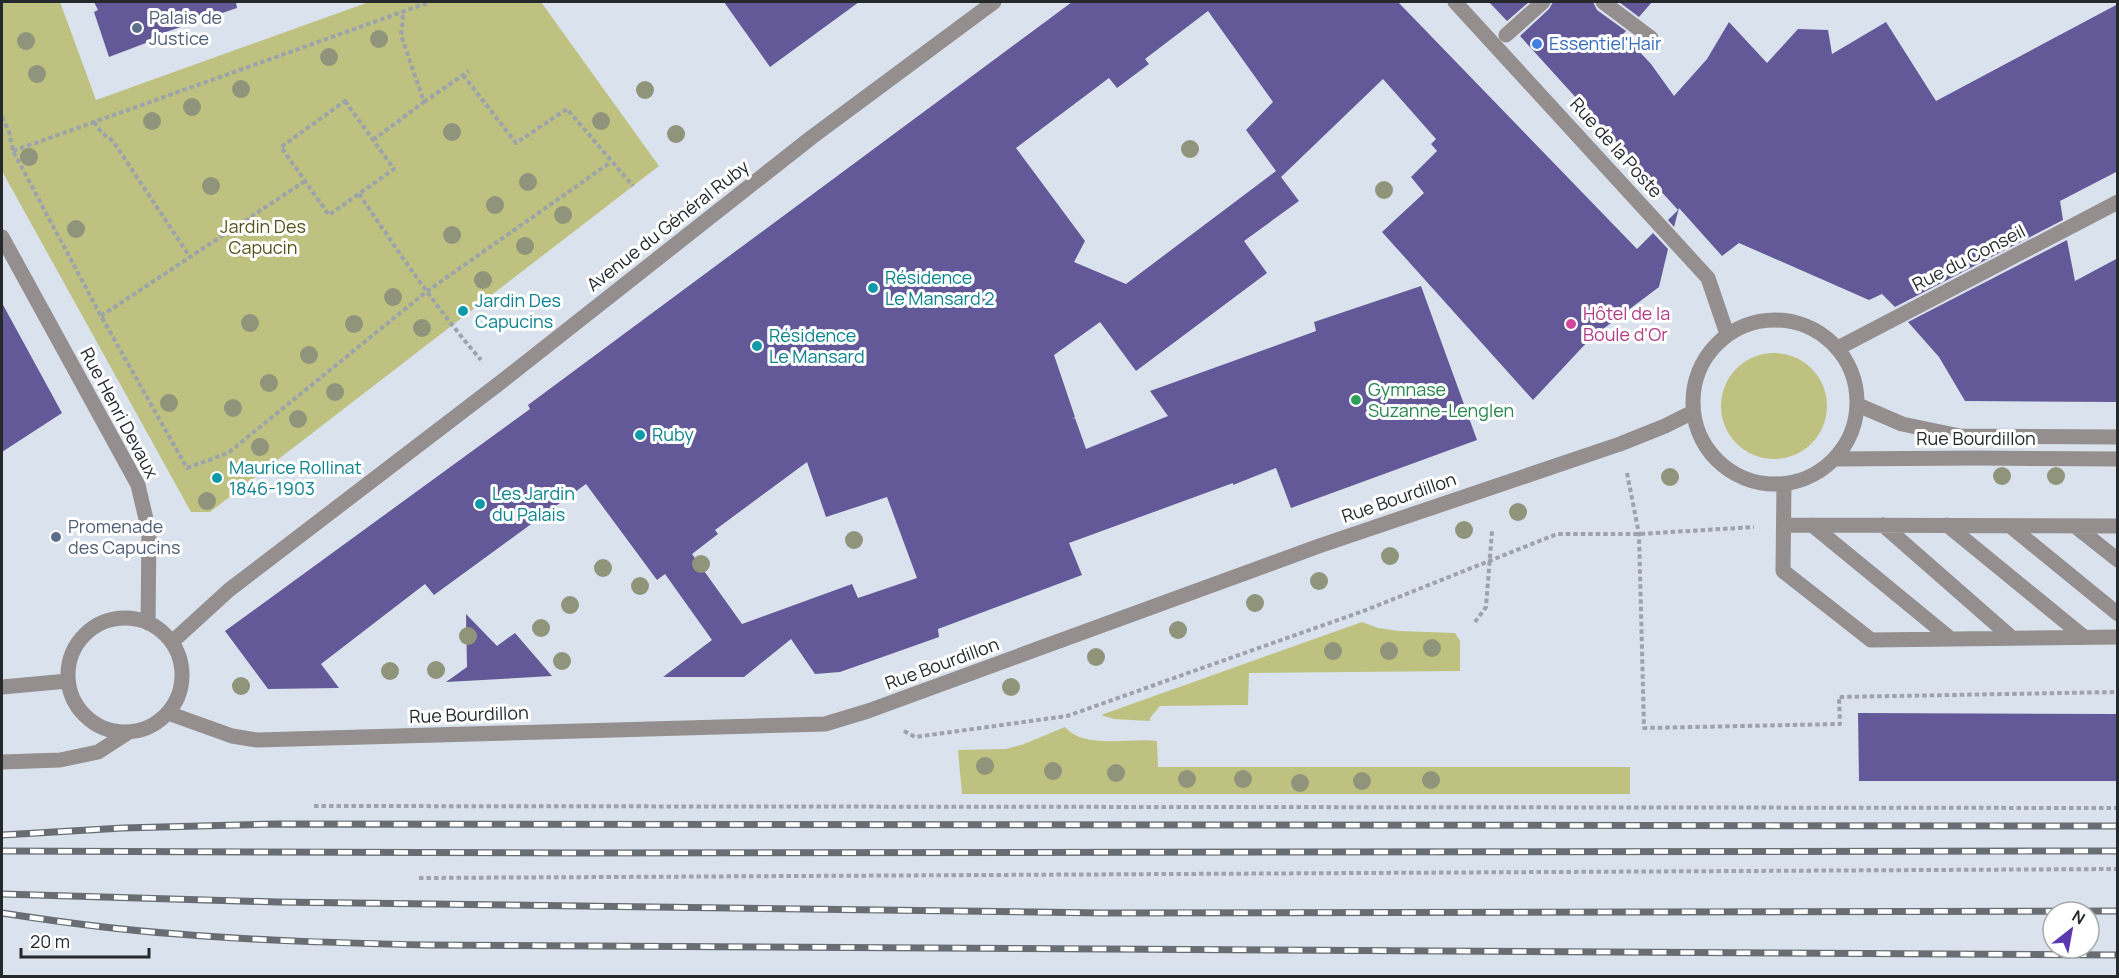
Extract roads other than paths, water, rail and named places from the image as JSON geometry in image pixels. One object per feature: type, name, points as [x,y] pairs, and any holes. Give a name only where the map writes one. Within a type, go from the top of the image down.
[{"type":"street","name":"Avenue du Général Ruby","points":[[172,642],[229,590],[501,382],[812,137],[994,2]]},
{"type":"street","name":"Rue de la Poste","points":[[1455,2],[1708,278],[1727,334]]},
{"type":"street","points":[[1506,35],[1543,2]]},
{"type":"street","points":[[1603,2],[1651,38]]},
{"type":"street","name":"Rue du Conseil","points":[[1838,348],[2118,202]]},
{"type":"street","name":"Rue Henri Devaux","points":[[2,237],[138,485],[149,532],[148,623]]},
{"type":"street","points":[[1765,320],[1786,320],[1806,325],[1825,336],[1838,348],[1853,375],[1858,405],[1854,425],[1847,443],[1835,459],[1812,476],[1784,484],[1752,481],[1724,467],[1703,443],[1693,412],[1695,382],[1699,368],[1716,343],[1727,334],[1745,325],[1765,320]]},
{"type":"street","name":"Rue Bourdillon","points":[[1858,405],[1902,424],[1960,436],[2118,437]]},
{"type":"street","name":"Rue Bourdillon","points":[[168,713],[232,736],[257,740],[825,724],[868,711],[1319,546],[1620,444],[1693,412]]},
{"type":"street","name":"Rue Bourdillon","points":[[1835,459],[2118,459]]},
{"type":"street","points":[[1784,484],[1783,572],[1871,640],[2118,636]]},
{"type":"street","points":[[1784,525],[2118,526]]},
{"type":"street","points":[[1812,525],[1951,639]]},
{"type":"street","points":[[1883,525],[2012,638]]},
{"type":"street","points":[[1947,525],[2084,637]]},
{"type":"street","points":[[2010,526],[2118,614]]},
{"type":"street","points":[[2075,526],[2118,560]]},
{"type":"street","points":[[129,618],[148,623],[162,631],[172,642],[181,659],[183,679],[178,697],[168,713],[157,723],[129,732],[107,730],[88,718],[74,702],[68,681],[69,661],[78,643],[92,628],[109,620],[129,618]]},
{"type":"street","points":[[2,687],[68,681]]},
{"type":"street","points":[[2,762],[60,760],[98,752],[129,732]]},
{"type":"railway","points":[[2,835],[123,828],[276,824],[2118,826]]},
{"type":"railway","points":[[2,851],[575,853],[2118,851]]},
{"type":"railway","points":[[2,894],[277,902],[1103,913],[2118,911]]},
{"type":"railway","points":[[2,913],[112,928],[209,936],[429,945],[2118,955]]},
{"type":"place","name":"Palais de Justice","points":[[137,28]]},
{"type":"place","name":"Essentiel'Hair","points":[[1537,44]]},
{"type":"place","name":"Résidence Le Mansard 2","points":[[873,288]]},
{"type":"place","name":"Jardin Des Capucins","points":[[463,311]]},
{"type":"place","name":"Hôtel de la Boule d'Or","points":[[1571,324]]},
{"type":"place","name":"Résidence Le Mansard","points":[[757,346]]},
{"type":"place","name":"Gymnase Suzanne-Lenglen","points":[[1356,400]]},
{"type":"place","name":"Ruby","points":[[640,435]]},
{"type":"place","name":"Maurice Rollinat 1846-1903","points":[[217,478]]},
{"type":"place","name":"Les Jardin du Palais","points":[[480,504]]},
{"type":"place","name":"Promenade des Capucins","points":[[56,537]]},
{"type":"park label","name":"Jardin Des Capucin","points":[[263,237]]}]
